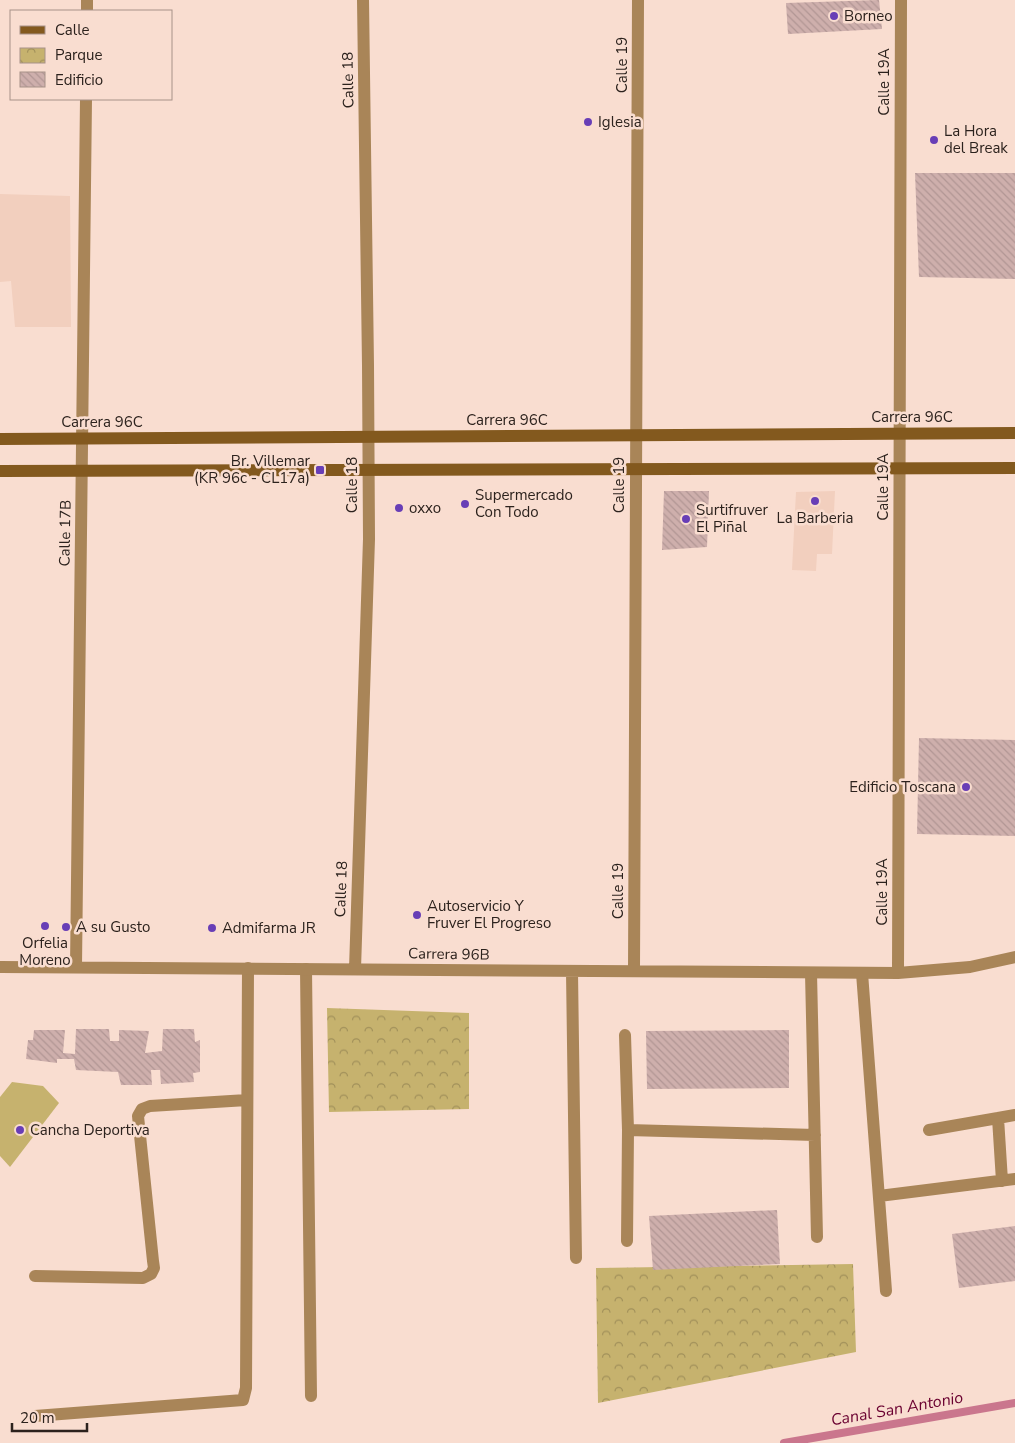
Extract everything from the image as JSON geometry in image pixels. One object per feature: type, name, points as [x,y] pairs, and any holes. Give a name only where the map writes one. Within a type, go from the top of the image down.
[{"type":"street","name":"Calle 18","points":[[355,969],[368,549],[363,0]]},
{"type":"street","name":"Calle 19","points":[[634,971],[638,0]]},
{"type":"street","name":"Calle 19A","points":[[898,974],[901,0]]},
{"type":"street","name":"Calle 17B","points":[[76,967],[86,100]]},
{"type":"street","name":"Carrera 96C","points":[[0,439],[1015,433]]},
{"type":"street","points":[[0,471],[1015,468]]},
{"type":"street","name":"Carrera 96B","points":[[0,967],[898,974],[970,967],[1015,957]]},
{"type":"street","points":[[35,1416],[244,1400],[246,1388],[248,968]]},
{"type":"street","points":[[306,969],[311,1396]]},
{"type":"street","points":[[572,972],[576,1258]]},
{"type":"street","points":[[811,973],[817,1237]]},
{"type":"street","points":[[862,973],[886,1290]]},
{"type":"street","points":[[625,1035],[628,1130],[627,1241]]},
{"type":"street","points":[[35,1276],[143,1278],[151,1274],[154,1268],[138,1116],[142,1109],[150,1106],[247,1100]]},
{"type":"street","points":[[929,1130],[1015,1115]]},
{"type":"street","points":[[879,1196],[1009,1180],[998,1118]]},
{"type":"street","points":[[628,1130],[815,1134]]},
{"type":"shaded area","points":[[0,194],[70,196],[71,327],[15,327],[11,281],[0,282]]},
{"type":"shaded area","points":[[835,491],[832,554],[817,554],[816,571],[792,570],[796,492]]},
{"type":"green space","points":[[327,1008],[469,1013],[469,1109],[329,1112]]},
{"type":"green space","name":"Cancha Deportiva","points":[[12,1082],[43,1086],[59,1103],[10,1167],[0,1156],[0,1097]]},
{"type":"green space","points":[[853,1264],[856,1352],[598,1403],[596,1268]]},
{"type":"building","name":"Borneo","points":[[879,0],[882,29],[788,34],[786,3]]},
{"type":"building","points":[[915,173],[1015,173],[1015,279],[919,277]]},
{"type":"building","name":"Surtifruver El Piñal","points":[[664,491],[709,491],[707,547],[662,550]]},
{"type":"building","name":"Edificio Toscana","points":[[919,738],[1015,740],[1015,836],[917,834]]},
{"type":"building","points":[[76,1029],[109,1029],[110,1041],[119,1041],[119,1030],[149,1031],[145,1053],[162,1051],[163,1029],[194,1029],[195,1042],[200,1040],[200,1072],[193,1073],[194,1082],[161,1084],[160,1070],[151,1070],[152,1085],[121,1085],[118,1072],[76,1070],[74,1059],[57,1059],[57,1063],[26,1059],[28,1040],[33,1040],[34,1030],[65,1030],[63,1053],[75,1054]]},
{"type":"building","points":[[789,1030],[789,1088],[647,1089],[646,1031]]},
{"type":"building","points":[[777,1210],[780,1264],[653,1270],[649,1216]]},
{"type":"building","points":[[1015,1226],[1015,1281],[959,1288],[952,1234]]},
{"type":"waterway","name":"Canal San Antonio","points":[[784,1443],[1015,1403]]},
{"type":"place","name":"Borneo","points":[[834,16]]},
{"type":"place","name":"Iglesia","points":[[588,122]]},
{"type":"place","name":"La Hora del Break","points":[[934,140]]},
{"type":"place","name":"Br. Villemar (KR 96c - CL17a)","points":[[320,470]]},
{"type":"place","name":"La Barberia","points":[[815,501]]},
{"type":"place","name":"Supermercado Con Todo","points":[[465,504]]},
{"type":"place","name":"oxxo","points":[[399,508]]},
{"type":"place","name":"Surtifruver El Piñal","points":[[686,519]]},
{"type":"place","name":"Edificio Toscana","points":[[966,787]]},
{"type":"place","name":"Autoservicio Y Fruver El Progreso","points":[[417,915]]},
{"type":"place","name":"Orfelia Moreno","points":[[45,926]]},
{"type":"place","name":"A su Gusto","points":[[66,927]]},
{"type":"place","name":"Admifarma JR","points":[[212,928]]},
{"type":"place","name":"Cancha Deportiva","points":[[20,1130]]}]
